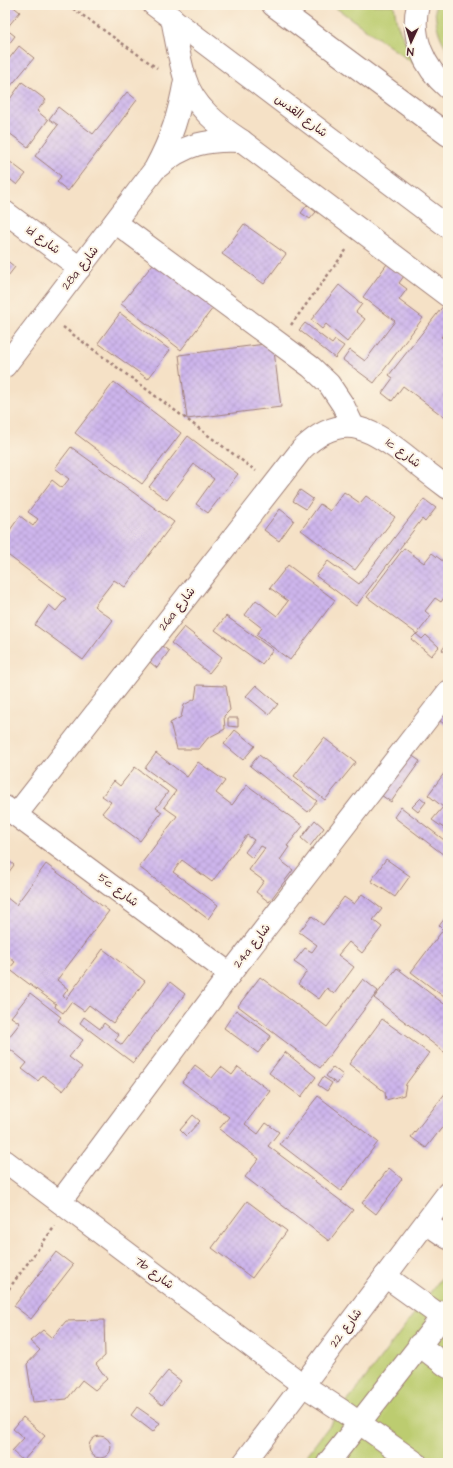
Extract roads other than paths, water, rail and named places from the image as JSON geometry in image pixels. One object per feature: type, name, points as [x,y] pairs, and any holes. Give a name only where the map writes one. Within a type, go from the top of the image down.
[{"type":"street","name":"شارع القدس","points":[[154,5],[448,226]]},
{"type":"street","points":[[273,5],[448,135]]},
{"type":"street","points":[[418,5],[416,11],[416,30],[420,49],[428,66],[440,81],[448,88]]},
{"type":"street","points":[[172,18],[185,83],[209,115],[224,129],[448,296]]},
{"type":"street","name":"28a شارع","points":[[5,366],[155,169],[166,149],[175,126],[185,83]]},
{"type":"street","name":"28a شارع","points":[[155,169],[170,157],[204,142],[223,140],[242,141]]},
{"type":"street","name":"1d شارع","points":[[5,212],[80,268]]},
{"type":"street","points":[[115,222],[311,366],[329,384],[343,405],[353,426]]},
{"type":"street","name":"26a شارع","points":[[11,811],[302,449],[313,438],[326,431],[339,427],[353,426]]},
{"type":"street","name":"1c شارع","points":[[353,426],[368,430],[384,439],[448,488]]},
{"type":"street","name":"24a شارع","points":[[64,1205],[230,974],[448,692]]},
{"type":"street","name":"5c شارع","points":[[11,811],[230,974]]},
{"type":"street","name":"7b شارع","points":[[5,1161],[303,1385],[416,1463]]},
{"type":"street","name":"شارع 22","points":[[244,1463],[448,1193]]},
{"type":"street","points":[[426,1223],[448,1238]]},
{"type":"street","points":[[328,1463],[419,1345],[445,1314],[385,1276]]},
{"type":"street","points":[[419,1345],[448,1367]]}]
